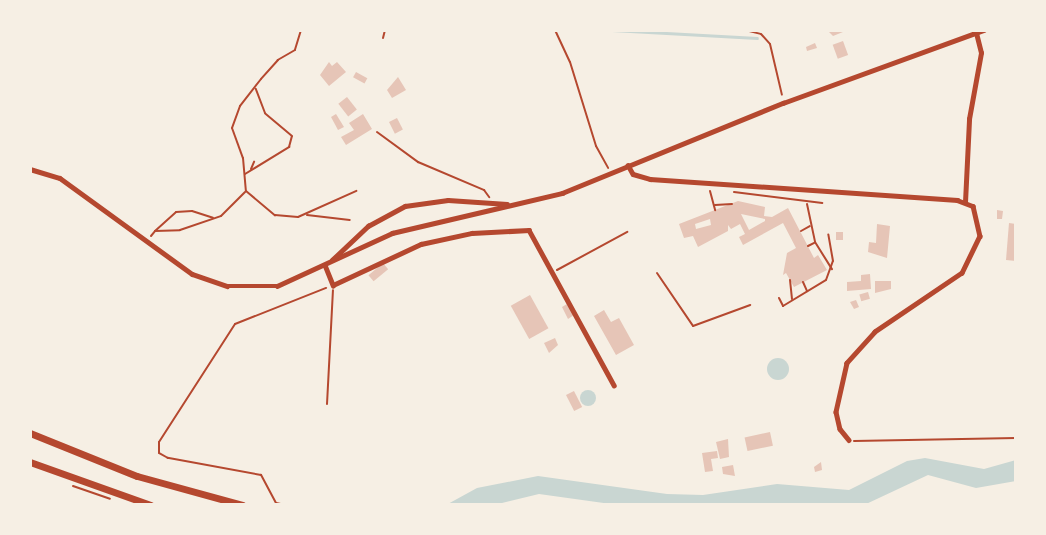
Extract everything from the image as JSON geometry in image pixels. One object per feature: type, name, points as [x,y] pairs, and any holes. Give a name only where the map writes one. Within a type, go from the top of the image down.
[{"type":"main road","points":[[30,433],[137,476],[242,505]]},
{"type":"main road","points":[[30,462],[151,505]]},
{"type":"street","points":[[30,169],[60,178],[192,274],[227,286],[276,286],[418,224],[562,193],[783,103],[984,30]]},
{"type":"street","points":[[965,202],[969,119],[981,53],[976,33]]},
{"type":"street","points":[[628,165],[633,174],[650,178],[965,202],[978,216],[980,236],[962,273],[875,332],[847,363],[836,412],[840,429],[849,440]]},
{"type":"street","points":[[326,265],[368,226],[405,206],[448,200],[515,205]]},
{"type":"street","points":[[326,265],[333,285],[421,244],[472,233],[529,230],[614,385]]},
{"type":"path","points":[[301,30],[295,50],[278,60],[240,106],[232,128],[246,191],[275,215],[350,220]]},
{"type":"path","points":[[383,38],[385,30]]},
{"type":"path","points":[[555,30],[596,146],[610,173]]},
{"type":"path","points":[[747,30],[761,34],[770,44],[783,103]]},
{"type":"path","points":[[244,174],[289,147],[292,136],[265,113],[256,87]]},
{"type":"path","points":[[377,132],[418,162],[484,190],[492,202]]},
{"type":"path","points":[[251,170],[254,162]]},
{"type":"path","points":[[709,183],[715,210]]},
{"type":"path","points":[[722,184],[738,194],[822,203]]},
{"type":"path","points":[[155,231],[170,232],[214,219],[230,211],[246,191]]},
{"type":"path","points":[[306,215],[356,191]]},
{"type":"path","points":[[806,202],[815,243],[832,269]]},
{"type":"path","points":[[714,205],[732,204]]},
{"type":"path","points":[[146,242],[176,212],[202,213],[214,219]]},
{"type":"path","points":[[801,231],[811,226]]},
{"type":"path","points":[[553,273],[627,232]]},
{"type":"path","points":[[779,298],[783,306],[826,280],[832,269],[828,234]]},
{"type":"path","points":[[808,246],[815,243]]},
{"type":"path","points":[[657,273],[693,326],[750,305]]},
{"type":"path","points":[[790,280],[793,301]]},
{"type":"path","points":[[803,282],[808,292]]},
{"type":"path","points":[[285,505],[276,503],[261,475],[168,458],[159,453],[159,442],[235,324],[333,285],[327,404]]},
{"type":"path","points":[[849,440],[946,442],[1016,438]]},
{"type":"shaded area","points":[[778,358],[788,365],[789,369],[782,379],[778,380],[768,373],[767,369],[774,359]]},
{"type":"shaded area","points":[[585,390],[591,390],[596,398],[594,404],[585,406],[580,401],[580,395]]},
{"type":"shaded area","points":[[925,458],[984,469],[1016,460],[1016,481],[976,488],[928,475],[864,505],[618,505],[539,494],[494,505],[446,505],[477,488],[538,476],[667,494],[703,495],[777,484],[849,490],[907,461]]},
{"type":"building","points":[[827,30],[848,30],[833,36]]},
{"type":"building","points":[[843,41],[848,55],[838,59],[833,45]]},
{"type":"building","points":[[815,43],[817,48],[807,51],[806,47]]},
{"type":"building","points":[[329,62],[332,66],[337,62],[346,72],[329,86],[320,75]]},
{"type":"building","points":[[356,72],[367,78],[364,84],[353,77]]},
{"type":"building","points":[[398,77],[406,90],[392,98],[387,90]]},
{"type":"building","points":[[347,97],[357,110],[348,116],[338,104]]},
{"type":"building","points":[[336,114],[344,127],[338,130],[331,117]]},
{"type":"building","points":[[363,114],[372,129],[346,145],[341,137],[354,130],[349,123]]},
{"type":"building","points":[[397,118],[403,130],[395,134],[389,122]]},
{"type":"building","points":[[738,201],[765,207],[764,216],[772,217],[788,208],[814,258],[818,255],[827,270],[794,287],[786,273],[783,275],[787,253],[796,248],[783,223],[743,245],[739,237],[745,234],[740,224],[731,229],[728,225],[728,231],[698,247],[693,236],[684,238],[679,224]],"holes":[[[741,214],[765,219],[765,221],[749,230]],[[710,219],[711,225],[696,229],[695,224]]]},
{"type":"building","points":[[997,210],[1003,211],[1002,219],[997,219]]},
{"type":"building","points":[[1009,223],[1016,224],[1016,261],[1006,260]]},
{"type":"building","points":[[877,224],[890,226],[887,258],[868,252],[869,242],[876,243]]},
{"type":"building","points":[[836,232],[843,232],[843,240],[836,240]]},
{"type":"building","points":[[383,263],[388,269],[374,281],[368,275]]},
{"type":"building","points":[[870,274],[871,289],[847,291],[847,282],[861,281],[861,275]]},
{"type":"building","points":[[875,281],[891,281],[891,289],[875,293]]},
{"type":"building","points":[[868,292],[870,299],[861,301],[859,294]]},
{"type":"building","points":[[530,295],[548,328],[529,339],[511,306]]},
{"type":"building","points":[[856,300],[859,307],[854,309],[850,302]]},
{"type":"building","points":[[567,304],[574,315],[568,319],[562,307]]},
{"type":"building","points":[[604,310],[611,322],[619,318],[634,345],[616,355],[594,316]]},
{"type":"building","points":[[555,338],[558,345],[549,353],[544,343]]},
{"type":"building","points":[[574,391],[582,407],[574,411],[566,395]]},
{"type":"building","points":[[770,432],[773,446],[747,451],[745,437]]},
{"type":"building","points":[[728,439],[729,457],[720,459],[716,442]]},
{"type":"building","points":[[717,451],[718,458],[711,459],[713,471],[705,472],[702,453]]},
{"type":"building","points":[[821,462],[822,470],[815,472],[814,467]]},
{"type":"building","points":[[733,465],[735,476],[723,474],[722,467]]},
{"type":"waterway","points":[[612,30],[757,38]]}]
